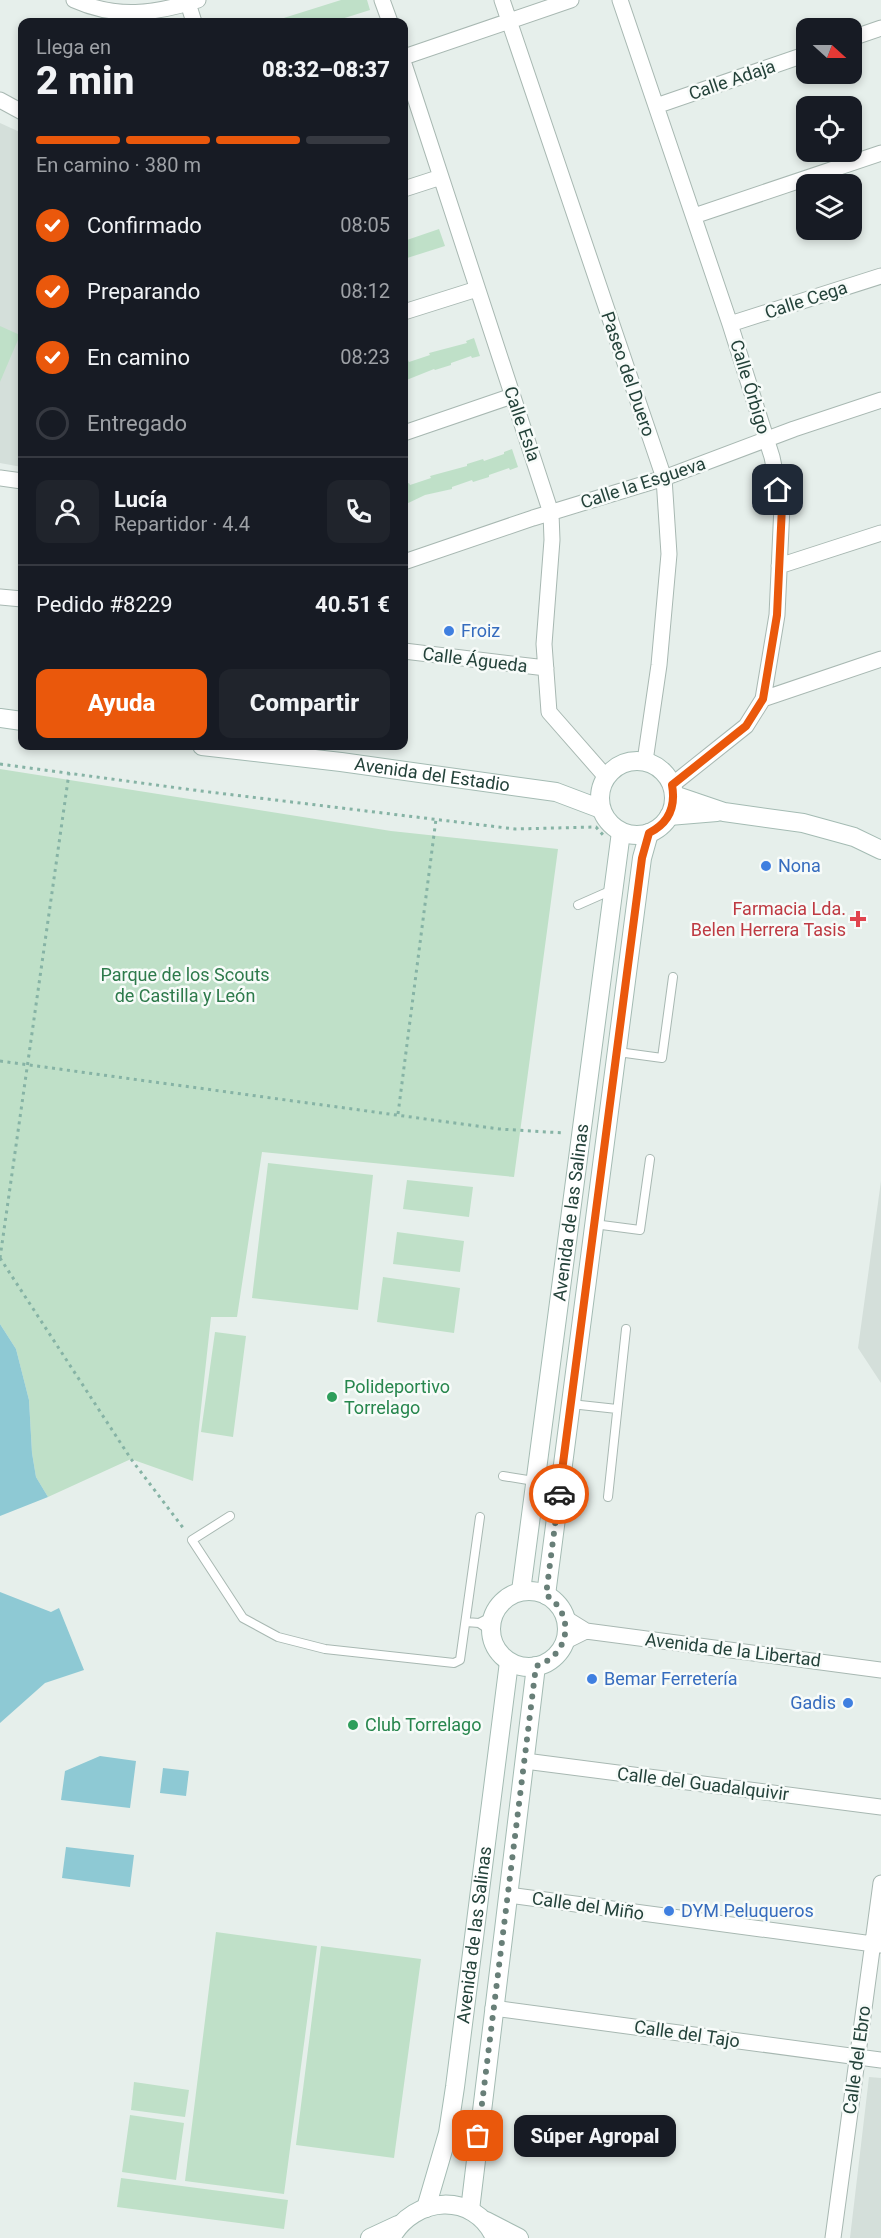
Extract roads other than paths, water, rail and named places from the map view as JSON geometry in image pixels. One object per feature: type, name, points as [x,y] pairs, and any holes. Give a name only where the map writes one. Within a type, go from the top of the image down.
[{"type":"street","points":[[74,0],[115,13],[157,11],[191,1],[193,18]]},
{"type":"street","points":[[382,0],[389,18]]},
{"type":"street","name":"Paseo del Duero","points":[[502,0],[664,478],[669,554],[659,665],[645,761]]},
{"type":"street","points":[[408,56],[571,0]]},
{"type":"street","name":"Calle Órbigo","points":[[620,0],[730,324],[767,440],[782,506],[777,615],[763,699],[746,726],[673,790]]},
{"type":"street","points":[[862,35],[881,28]]},
{"type":"street","name":"Calle Adaja","points":[[656,106],[796,58]]},
{"type":"street","name":"Calle Esla","points":[[408,76],[551,513],[552,540],[544,644],[549,711],[603,782]]},
{"type":"street","points":[[0,100],[18,110]]},
{"type":"street","points":[[694,216],[881,153]]},
{"type":"street","points":[[408,188],[441,177]]},
{"type":"street","name":"Calle Cega","points":[[730,324],[881,276]]},
{"type":"street","points":[[408,311],[477,289]]},
{"type":"street","points":[[408,432],[512,396]]},
{"type":"street","name":"Calle la Esgueva","points":[[408,561],[664,478],[881,399]]},
{"type":"street","points":[[0,478],[18,480]]},
{"type":"street","points":[[779,566],[881,533]]},
{"type":"street","points":[[0,597],[18,599]]},
{"type":"street","name":"Calle Águeda","points":[[408,651],[546,668]]},
{"type":"street","points":[[763,699],[881,659]]},
{"type":"street","points":[[0,718],[18,720]]},
{"type":"street","name":"Avenida del Estadio","points":[[244,750],[556,792],[601,808]]},
{"type":"street","points":[[634,760],[645,761],[662,769],[673,790],[669,816],[657,829],[649,833],[630,835],[612,826],[601,808],[603,782],[613,768],[623,763],[634,760]]},
{"type":"street","name":"Avenida del Estadio","points":[[556,792],[603,782]]},
{"type":"street","points":[[673,790],[724,812]]},
{"type":"street","points":[[669,816],[724,812],[803,823],[854,837],[881,850]]},
{"type":"street","name":"Avenida de las Salinas","points":[[521,1591],[621,832]]},
{"type":"street","name":"Avenida de las Salinas","points":[[546,1595],[642,858],[649,833]]},
{"type":"street","points":[[521,1591],[533,1591],[546,1595],[560,1607],[565,1618],[564,1642],[559,1652],[552,1659],[536,1666],[519,1666],[508,1662],[496,1648],[488,1624],[505,1600],[521,1591]]},
{"type":"street","name":"Avenida de la Libertad","points":[[565,1618],[586,1631],[881,1670]]},
{"type":"street","points":[[564,1642],[586,1631]]},
{"type":"street","name":"Avenida de las Salinas","points":[[426,2208],[448,2133],[455,2087],[508,1662]]},
{"type":"street","name":"Avenida de las Salinas","points":[[477,2215],[493,2008],[536,1666]]},
{"type":"street","name":"Calle del Guadalquivir","points":[[525,1761],[881,1807]]},
{"type":"street","name":"Calle del Ebro","points":[[833,2238],[857,2057],[877,1945],[881,1882]]},
{"type":"street","name":"Calle del Miño","points":[[508,1895],[877,1945]]},
{"type":"street","name":"Calle del Tajo","points":[[493,2008],[881,2060]]},
{"type":"street","points":[[370,2238],[394,2231],[412,2214],[426,2208],[457,2204],[519,2238]]},
{"type":"street","points":[[477,2215],[495,2238]]},
{"type":"lane","points":[[578,905],[614,890]]},
{"type":"lane","points":[[617,1051],[662,1058],[673,977]]},
{"type":"lane","points":[[594,1224],[640,1230],[650,1160]]},
{"type":"lane","points":[[608,1497],[626,1329]]},
{"type":"lane","points":[[571,1404],[617,1409]]},
{"type":"lane","points":[[503,1476],[536,1482]]},
{"type":"lane","points":[[230,1515],[192,1540],[243,1618],[278,1637],[325,1649],[454,1663],[460,1660],[480,1517]]},
{"type":"lane","points":[[466,1622],[488,1624]]},
{"type":"water","points":[[0,1324],[16,1349],[29,1400],[32,1453],[36,1477],[48,1497],[0,1516]]},
{"type":"water","points":[[0,1592],[51,1612],[59,1608],[84,1670],[45,1683],[0,1723]]},
{"type":"water","points":[[100,1756],[136,1761],[130,1808],[61,1800],[65,1771]]},
{"type":"water","points":[[163,1768],[189,1771],[186,1796],[160,1793]]},
{"type":"water","points":[[66,1847],[134,1855],[130,1887],[62,1878]]},
{"type":"place","name":"Froiz","points":[[449,631]]},
{"type":"place","name":"Nona","points":[[766,866]]},
{"type":"place","name":"Farmacia Lda. Belen Herrera Tasis","points":[[858,919]]},
{"type":"place","name":"Polideportivo Torrelago","points":[[332,1397]]},
{"type":"place","name":"Bemar Ferretería","points":[[592,1679]]},
{"type":"place","name":"Gadis","points":[[848,1703]]},
{"type":"place","name":"Club Torrelago","points":[[353,1725]]},
{"type":"place","name":"DYM Peluqueros","points":[[669,1911]]},
{"type":"place","name":"Súper Agropal","points":[[478,2136]]},
{"type":"park label","name":"Parque de los Scouts de Castilla y León","points":[[185,985]]}]
